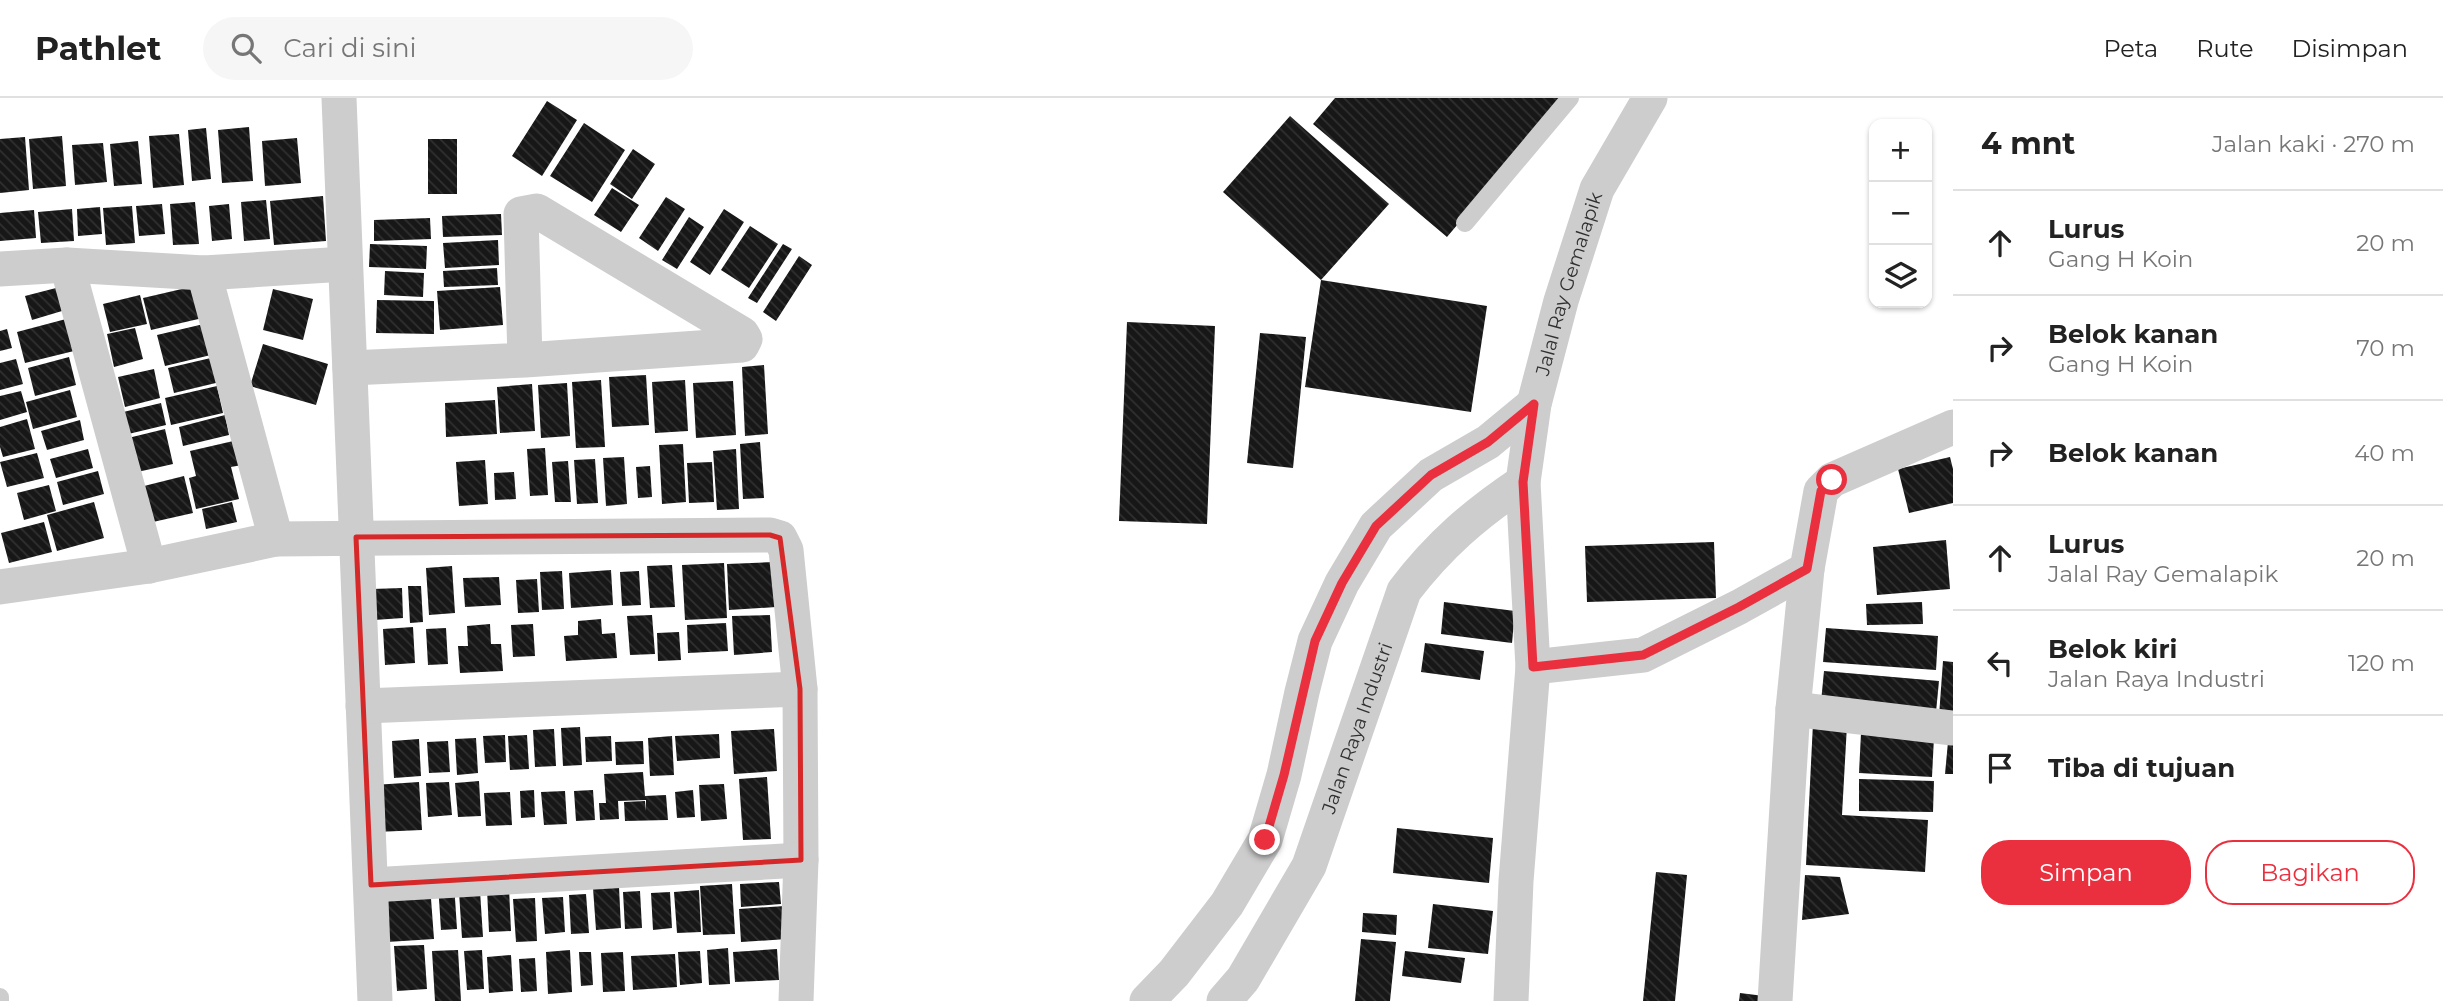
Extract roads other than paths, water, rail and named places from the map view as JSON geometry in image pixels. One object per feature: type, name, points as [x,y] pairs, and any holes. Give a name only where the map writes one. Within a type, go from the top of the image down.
[{"type":"street","points":[[339,98],[375,1001]]},
{"type":"street","name":"Jalal Ray Gemalapik","points":[[1511,1001],[1517,868],[1533,667],[1523,482],[1534,404],[1564,288],[1597,189],[1650,98]]},
{"type":"street","points":[[350,368],[525,360],[742,345],[745,339],[742,334],[537,211],[529,211],[522,214],[525,360]]},
{"type":"street","points":[[0,269],[67,265],[204,273],[345,264]]},
{"type":"street","points":[[67,265],[149,566]]},
{"type":"street","points":[[204,273],[276,539]]},
{"type":"street","points":[[1147,1001],[1174,973],[1227,904],[1265,840],[1284,775],[1315,641],[1342,583],[1376,526],[1431,475],[1488,442],[1534,404]]},
{"type":"street","points":[[1775,1001],[1793,709],[1807,569],[1821,491],[1832,480],[1953,427]]},
{"type":"street","name":"Jalan Raya Industri","points":[[1224,1001],[1243,979],[1309,866],[1404,591],[1452,535],[1483,509],[1523,482]]},
{"type":"street","points":[[2,578],[149,566],[276,539],[770,535],[780,538],[786,550],[800,689],[802,860],[796,1001]]},
{"type":"street","points":[[1533,667],[1643,655],[1807,569]]},
{"type":"street","points":[[363,706],[800,689]]},
{"type":"street","points":[[1793,709],[1953,728]]},
{"type":"street","points":[[371,885],[802,860]]},
{"type":"lane","points":[[1465,223],[1570,98]]}]
